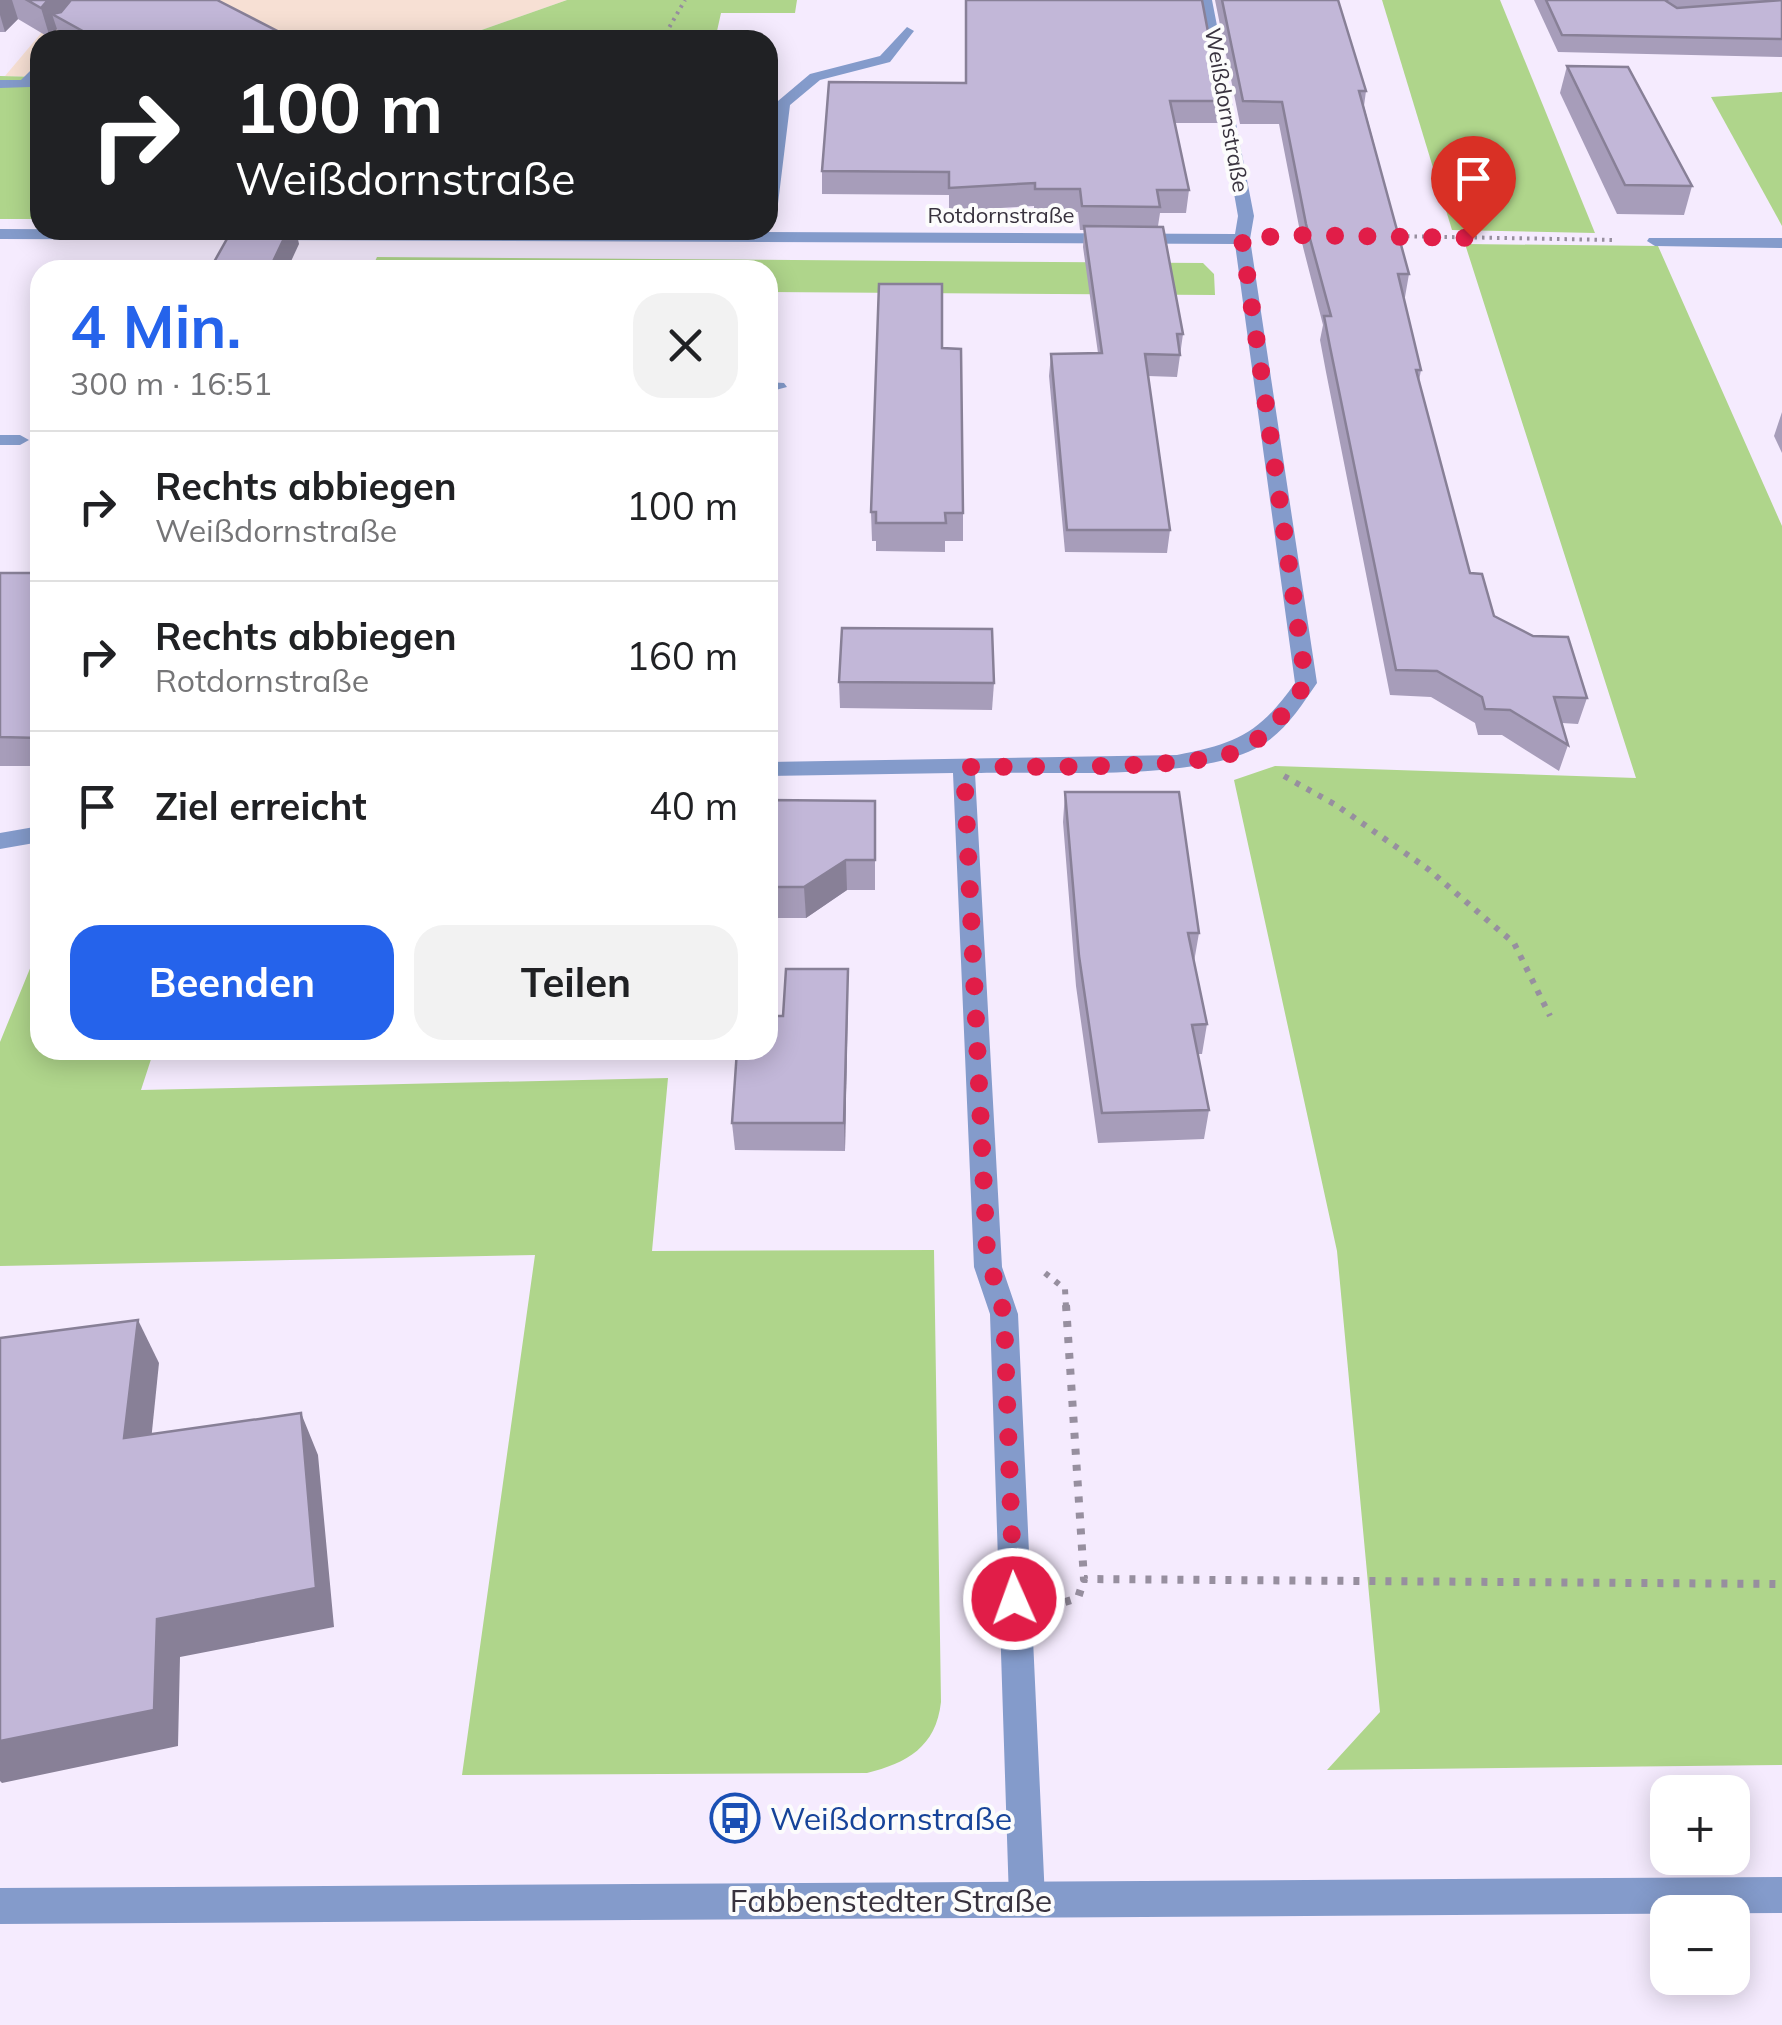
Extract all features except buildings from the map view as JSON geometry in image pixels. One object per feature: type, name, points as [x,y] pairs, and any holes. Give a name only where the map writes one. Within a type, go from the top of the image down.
[{"type":"street","name":"Weißdornstraße","points":[[778,769],[1178,762],[1239,751],[1277,726],[1306,683],[1242,239],[1246,216],[1206,0]]},
{"type":"street","points":[[778,141],[783,104],[794,89],[840,68],[884,60],[907,31]]},
{"type":"street","points":[[0,84],[25,84],[30,78]]},
{"type":"street","name":"Rotdornstraße","points":[[778,229],[1242,239]]},
{"type":"street","name":"Rotdornstraße","points":[[0,234],[30,234]]},
{"type":"street","points":[[1656,240],[1782,243]]},
{"type":"street","points":[[964,767],[987,1253],[1004,1314],[1027,1898]]},
{"type":"street","points":[[0,841],[30,836]]},
{"type":"street","name":"Fabbenstedter Straße","points":[[0,1906],[1782,1896]]},
{"type":"path","points":[[667,30],[678,5],[685,0]]},
{"type":"path","points":[[1387,236],[1656,240]]},
{"type":"path","points":[[1239,751],[1336,806],[1442,881],[1514,943],[1550,1016]]},
{"type":"path","points":[[987,1253],[1020,1254],[1064,1289],[1084,1578],[1782,1584]]},
{"type":"shaded area","points":[[69,0],[567,0],[482,30],[44,30]]},
{"type":"shaded area","points":[[30,46],[30,77],[5,76]]},
{"type":"green space","points":[[567,0],[797,0],[795,13],[721,13],[717,30],[482,30]]},
{"type":"green space","points":[[1382,0],[1500,0],[1595,233],[1452,230]]},
{"type":"green space","points":[[0,76],[30,77],[30,219],[0,219]]},
{"type":"green space","points":[[1782,92],[1782,226],[1711,97]]},
{"type":"green space","points":[[1465,244],[1658,246],[1782,526],[1782,1765],[1327,1770],[1380,1712],[1337,1251],[1234,780],[1275,766],[1636,778]]},
{"type":"green space","points":[[377,257],[1203,263],[1214,274],[1215,295],[778,292],[778,260],[376,260]]},
{"type":"green space","points":[[30,968],[30,1060],[151,1060],[141,1090],[668,1078],[652,1251],[934,1250],[941,1702],[926,1742],[907,1758],[867,1773],[462,1775],[535,1255],[0,1266],[0,1042]]},
{"type":"place","name":"Weißdornstraße","points":[[735,1818]]},
{"type":"route","points":[[1014,1599],[1004,1314],[988,1268],[964,767],[1178,762],[1239,751],[1277,726],[1306,683],[1242,239],[1291,235],[1473,238]]}]
